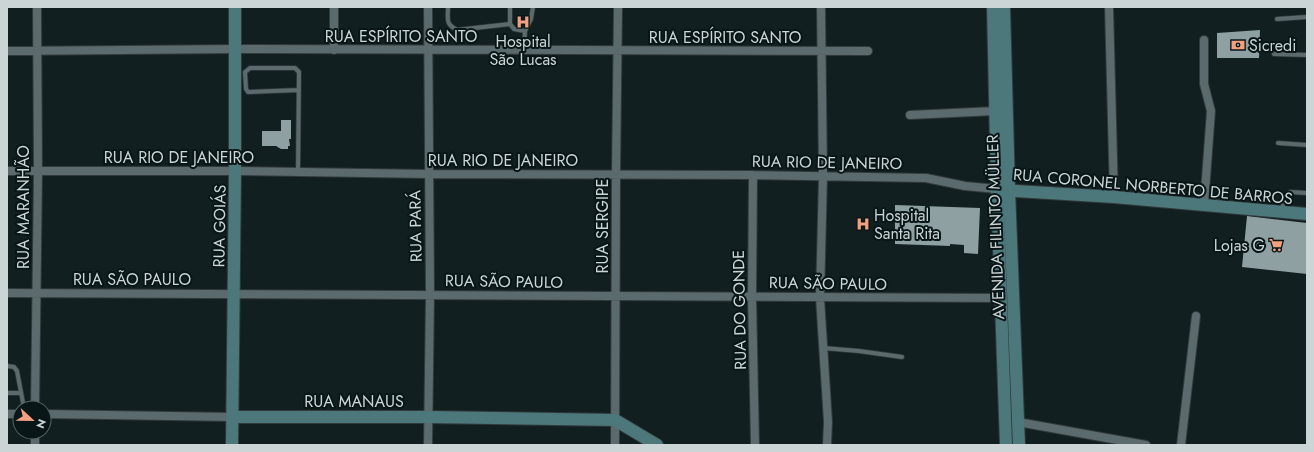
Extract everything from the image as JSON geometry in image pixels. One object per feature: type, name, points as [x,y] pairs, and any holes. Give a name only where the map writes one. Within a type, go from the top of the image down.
[{"type":"main road","name":"RUA GOIÁS","points":[[232,445],[235,7]]},
{"type":"main road","name":"AVENIDA FILINTO MÜLLER","points":[[993,7],[996,111],[1003,190],[1019,445]]},
{"type":"main road","name":"AVENIDA FILINTO MÜLLER","points":[[1004,7],[1008,176],[1003,190],[1001,298],[1006,445]]},
{"type":"main road","name":"RUA CORONEL NORBERTO DE BARROS","points":[[1003,190],[1114,197],[1307,214]]},
{"type":"main road","name":"RUA MANAUS","points":[[232,417],[428,417],[615,420],[657,445]]},
{"type":"street","name":"RUA MARANHÃO","points":[[35,400],[38,171],[37,7]]},
{"type":"street","points":[[334,7],[334,50]]},
{"type":"street","name":"RUA PARÁ","points":[[428,7],[430,294],[428,445]]},
{"type":"street","name":"RUA SERGIPE","points":[[615,445],[618,7]]},
{"type":"street","points":[[821,7],[823,176],[820,298],[828,422],[827,445]]},
{"type":"street","points":[[1109,7],[1114,197]]},
{"type":"street","points":[[1204,40],[1204,84],[1211,111],[1204,205]]},
{"type":"street","name":"RUA ESPÍRITO SANTO","points":[[7,51],[235,49],[868,51]]},
{"type":"street","points":[[910,115],[996,111]]},
{"type":"street","name":"RUA RIO DE JANEIRO","points":[[7,171],[235,171],[428,174],[823,176],[926,178],[965,186],[1003,190]]},
{"type":"street","name":"RUA DO GONDE","points":[[753,175],[752,296],[755,445]]},
{"type":"street","name":"RUA SÃO PAULO","points":[[7,293],[1001,298]]},
{"type":"street","points":[[1181,445],[1196,316]]},
{"type":"street","name":"RUA MANAUS","points":[[52,414],[232,417]]},
{"type":"street","points":[[1018,422],[1146,445]]},
{"type":"lane","points":[[448,7],[448,23],[457,30],[510,24]]},
{"type":"lane","points":[[510,7],[510,24],[514,29],[525,31]]},
{"type":"lane","points":[[524,50],[525,31],[531,19],[533,7]]},
{"type":"lane","points":[[1277,19],[1307,17]]},
{"type":"lane","points":[[1274,54],[1307,55]]},
{"type":"lane","points":[[298,172],[299,90],[299,72],[295,68],[250,68],[245,72],[246,89],[248,92],[299,90]]},
{"type":"lane","points":[[1278,143],[1307,145]]},
{"type":"lane","points":[[1280,212],[1286,197],[1290,192],[1307,193]]},
{"type":"lane","points":[[823,348],[859,350],[902,357]]},
{"type":"lane","points":[[7,366],[14,367],[17,371],[22,400]]},
{"type":"lane","points":[[7,393],[21,393]]},
{"type":"building","name":"Sicredi","points":[[1260,30],[1259,58],[1217,58],[1217,33]]},
{"type":"building","points":[[281,120],[291,120],[291,139],[289,139],[290,146],[288,146],[288,149],[281,149],[276,146],[262,146],[262,131],[281,131]]},
{"type":"building","points":[[895,205],[980,208],[978,254],[964,253],[964,245],[950,244],[950,246],[895,244]]},
{"type":"building","name":"Lojas G","points":[[1247,216],[1307,223],[1307,274],[1242,267]]},
{"type":"place","name":"Hospital São Lucas","points":[[523,22]]},
{"type":"place","name":"Sicredi","points":[[1238,45]]},
{"type":"place","name":"Hospital Santa Rita","points":[[863,224]]},
{"type":"place","name":"Lojas G","points":[[1276,245]]}]
